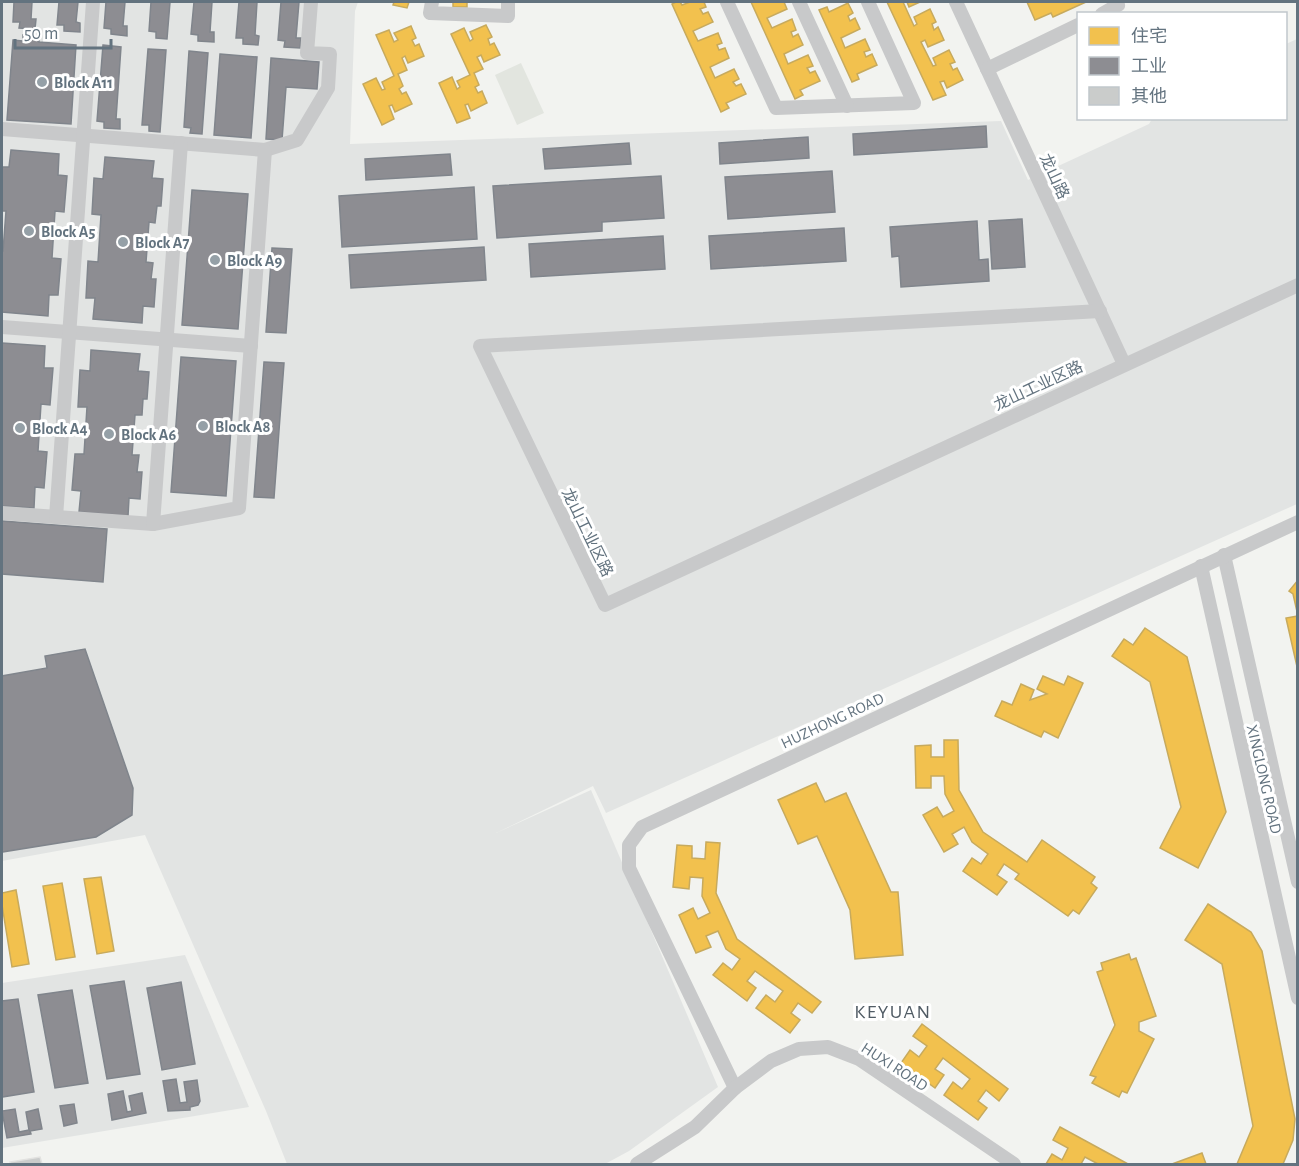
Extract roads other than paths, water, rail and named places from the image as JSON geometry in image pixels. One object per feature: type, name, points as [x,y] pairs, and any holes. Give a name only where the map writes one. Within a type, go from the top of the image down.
[{"type":"street","points":[[56,517],[93,2]]},
{"type":"street","points":[[2,129],[265,150],[297,140],[328,88],[330,54],[307,53],[311,2]]},
{"type":"street","points":[[432,2],[430,13],[508,16],[508,2]]},
{"type":"street","points":[[727,2],[776,108],[914,103],[868,2]]},
{"type":"street","points":[[799,2],[847,106]]},
{"type":"street","name":"龙山路","points":[[956,2],[1124,364]]},
{"type":"street","points":[[1106,12],[1118,5],[1117,2]]},
{"type":"street","points":[[987,69],[1077,25]]},
{"type":"street","points":[[153,524],[181,143]]},
{"type":"street","points":[[2,513],[153,524],[239,508],[265,150]]},
{"type":"street","name":"龙山工业区路","points":[[1100,311],[480,346],[604,604],[1298,285]]},
{"type":"street","points":[[2,327],[251,346]]},
{"type":"street","name":"HUZHONG ROAD","points":[[735,1088],[629,868],[629,845],[642,826],[1298,522]]},
{"type":"street","name":"XINGLONG ROAD","points":[[1224,555],[1298,882]]},
{"type":"street","name":"XINGLONG ROAD","points":[[1201,566],[1298,998]]},
{"type":"street","name":"HUXI ROAD","points":[[637,1164],[695,1127],[735,1088],[771,1061],[799,1049],[828,1047],[859,1059],[1014,1164]]},
{"type":"place","name":"Block A11","points":[[42,82]]},
{"type":"place","name":"Block A5","points":[[29,231]]},
{"type":"place","name":"Block A7","points":[[123,242]]},
{"type":"place","name":"Block A9","points":[[215,260]]},
{"type":"place","name":"Block A8","points":[[203,426]]},
{"type":"place","name":"Block A4","points":[[20,428]]},
{"type":"place","name":"Block A6","points":[[109,434]]},
{"type":"district","name":"KEYUAN","points":[[893,1011]]}]
